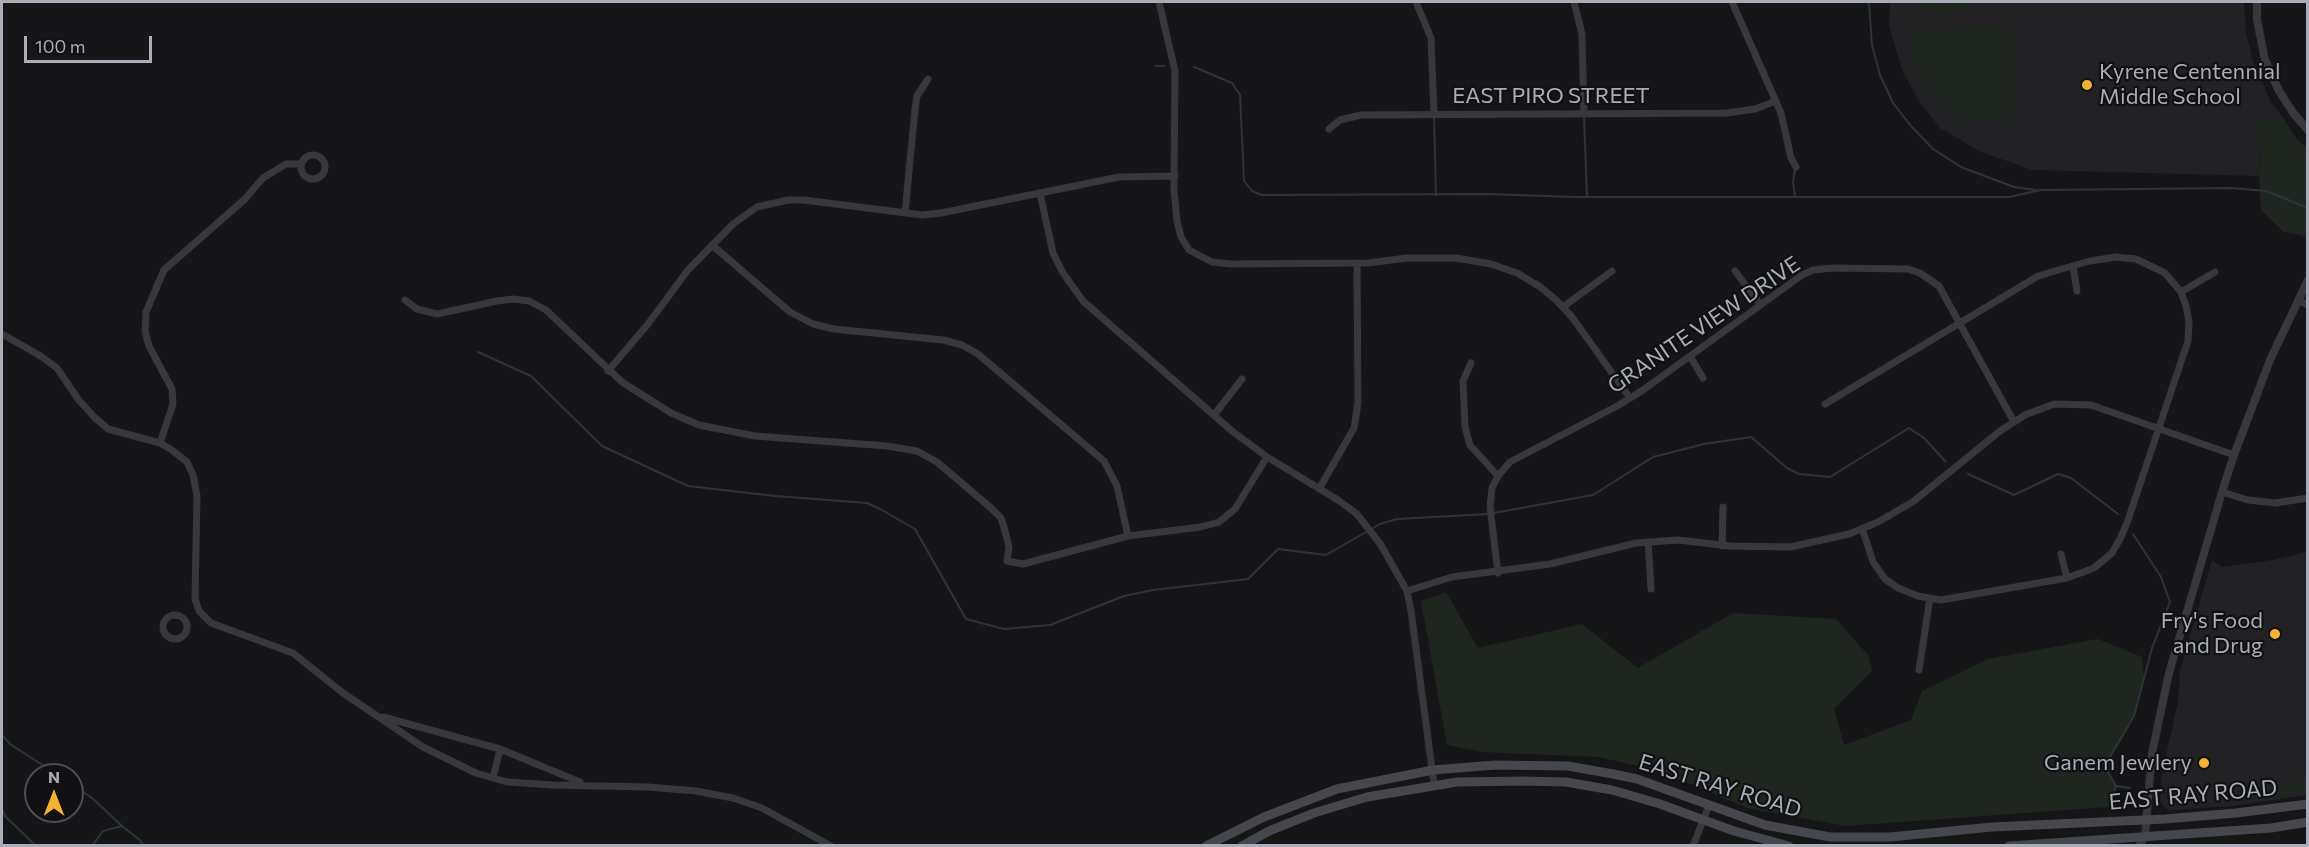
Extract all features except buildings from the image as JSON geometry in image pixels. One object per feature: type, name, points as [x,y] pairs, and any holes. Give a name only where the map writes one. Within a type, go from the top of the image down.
[{"type":"main road","name":"EAST RAY ROAD","points":[[1206,846],[1264,817],[1337,789],[1433,770],[1522,764],[1575,767],[1637,780],[1765,825],[1830,837],[1890,837],[1992,827],[2147,832],[2271,828],[2307,822]]},
{"type":"main road","name":"EAST RAY ROAD","points":[[1242,846],[1269,831],[1341,804],[1434,784],[1523,781],[1587,785],[1634,796],[1764,840],[1789,846]]},
{"type":"main road","name":"EAST RAY ROAD","points":[[2009,846],[2147,832],[2236,813],[2307,804]]},
{"type":"street","points":[[1159,2],[1174,70],[1177,221],[1180,237],[1189,250],[1212,262],[1231,264],[1358,263],[1406,258],[1456,258],[1491,264],[1517,273],[1539,286],[1563,307],[1630,398]]},
{"type":"street","points":[[1416,2],[1431,38],[1434,114]]},
{"type":"street","points":[[1574,2],[1582,34],[1584,114]]},
{"type":"street","points":[[1732,2],[1776,101],[1796,167]]},
{"type":"street","points":[[2257,2],[2257,20],[2265,60],[2279,91],[2307,130]]},
{"type":"street","points":[[905,213],[917,96],[928,79]]},
{"type":"street","name":"EAST PIRO STREET","points":[[1329,129],[1349,116],[1727,113],[1755,109],[1776,101]]},
{"type":"street","points":[[160,443],[172,410],[172,389],[149,346],[145,332],[146,312],[164,270],[245,199],[263,178],[286,164],[301,164]]},
{"type":"street","points":[[608,371],[648,324],[688,270],[733,224],[757,207],[788,200],[804,200],[922,215],[1119,177],[1175,176]]},
{"type":"street","points":[[1040,193],[1053,254],[1083,301],[1214,415],[1267,457],[1356,514],[1381,545],[1407,591],[1412,611],[1434,784]]},
{"type":"street","points":[[712,245],[790,312],[813,324],[834,329],[943,340],[962,345],[978,354],[1104,461],[1117,486],[1128,536]]},
{"type":"street","points":[[1825,404],[2038,276],[2116,257],[2136,259],[2164,273],[2181,292],[2189,322],[2188,341],[2120,539],[2112,553],[2102,562],[2083,574],[2067,578],[1941,600],[1918,596],[1898,588],[1885,579],[1874,562],[1862,528]]},
{"type":"street","points":[[1319,489],[1354,428],[1358,403],[1358,263]]},
{"type":"street","points":[[2073,266],[2078,291]]},
{"type":"street","name":"GRANITE VIEW DRIVE","points":[[1498,476],[1510,462],[1630,398],[1760,304],[1813,270],[1908,269],[1920,273],[1939,286],[2014,422]]},
{"type":"street","points":[[1563,307],[1612,270]]},
{"type":"street","points":[[1735,271],[1760,304]]},
{"type":"street","points":[[2181,292],[2215,272]]},
{"type":"street","points":[[2139,846],[2147,832],[2152,753],[2169,673],[2222,492],[2271,360],[2307,280]]},
{"type":"street","points":[[405,300],[417,309],[437,314],[497,301],[513,299],[529,301],[546,310],[608,371],[643,397],[671,413],[699,424],[755,436],[888,446],[917,452],[937,462],[1001,518],[1009,547],[1007,561],[1023,564],[1128,536],[1201,527],[1219,522],[1235,509],[1267,457]]},
{"type":"street","points":[[2298,300],[2307,305]]},
{"type":"street","points":[[2,334],[57,368],[78,399],[108,429],[160,443],[187,462],[193,475],[197,496],[195,599],[199,611],[211,624],[292,653],[343,693],[423,747],[476,773],[507,782],[696,791],[733,798],[762,808],[831,846]]},
{"type":"street","points":[[1690,356],[1703,378]]},
{"type":"street","points":[[1471,363],[1463,381],[1465,427],[1470,445],[1498,476],[1492,488],[1490,507],[1498,573]]},
{"type":"street","points":[[1214,415],[1242,379]]},
{"type":"street","points":[[1407,591],[1452,577],[1498,573],[1550,564],[1648,542],[1678,540],[1722,546],[1790,547],[1849,534],[1914,501],[2014,422],[2040,408],[2072,403],[2091,405],[2234,455]]},
{"type":"street","points":[[2222,492],[2248,500],[2275,503],[2307,498]]},
{"type":"street","points":[[1722,546],[1723,507]]},
{"type":"street","points":[[1648,542],[1651,589]]},
{"type":"street","points":[[2061,554],[2067,578]]},
{"type":"street","points":[[1919,670],[1930,598]]},
{"type":"street","points":[[185,620],[199,611]]},
{"type":"street","points":[[377,715],[500,749],[570,780],[588,785]]},
{"type":"street","points":[[493,778],[500,749]]},
{"type":"street","points":[[1693,846],[1710,805]]},
{"type":"shaded area","name":"Kyrene Centennial Middle School","points":[[1890,2],[2244,2],[2246,32],[2253,61],[2271,102],[2284,119],[2265,119],[2259,176],[2033,170],[1981,152],[1940,128],[1918,100],[1902,70],[1889,26]]},
{"type":"shaded area","points":[[1912,2],[1978,2],[1957,12],[1942,13],[1929,11]]},
{"type":"shaded area","points":[[2004,27],[2014,36],[2013,122],[1962,121],[1913,71],[1915,28]]},
{"type":"shaded area","points":[[2265,119],[2284,119],[2296,138],[2307,148],[2307,239],[2302,235],[2284,232],[2261,210],[2259,176],[2262,150],[2257,123]]},
{"type":"shaded area","points":[[2307,552],[2307,795],[2232,806],[2169,810],[2160,801],[2162,773],[2178,702],[2180,670],[2212,560],[2222,567],[2273,560]]},
{"type":"shaded area","points":[[1446,592],[1478,648],[1582,624],[1638,668],[1733,613],[1836,619],[1869,656],[1872,671],[1834,709],[1844,745],[1911,720],[1922,691],[1988,659],[2098,639],[2142,657],[2144,678],[2134,716],[2110,757],[2108,772],[2116,786],[2109,807],[1845,826],[1747,808],[1660,771],[1598,757],[1481,752],[1447,745],[1421,601]]},
{"type":"shaded area","points":[[2307,780],[2307,792],[2254,800],[2253,789]]},
{"type":"waterway","points":[[1869,2],[1872,45],[1880,75],[1893,103],[1911,126],[1933,149],[1961,167],[2014,187],[2036,190]]},
{"type":"waterway","points":[[1156,66],[1164,66]]},
{"type":"waterway","points":[[1194,67],[1232,83],[1240,95],[1244,181],[1252,191],[1262,195],[2009,197],[2041,190]]},
{"type":"waterway","points":[[1434,116],[1436,195]]},
{"type":"waterway","points":[[1584,117],[1587,197]]},
{"type":"waterway","points":[[1795,169],[1793,183],[1795,196]]},
{"type":"waterway","points":[[2042,190],[2232,188],[2266,191],[2308,208]]},
{"type":"waterway","points":[[478,352],[531,376],[602,446],[688,486],[867,503],[880,509],[915,529],[966,619],[1004,629],[1050,625],[1124,596],[1153,590],[1248,579],[1278,549],[1326,555],[1380,524],[1397,519],[1488,514]]},
{"type":"waterway","points":[[1494,513],[1593,495],[1653,457],[1704,444],[1751,437],[1787,468],[1799,474],[1830,477],[1909,428],[1924,438],[1946,462]]},
{"type":"waterway","points":[[1968,474],[2014,495],[2058,474],[2071,478],[2118,514]]},
{"type":"waterway","points":[[2111,807],[2116,786],[2108,772],[2110,757],[2134,716],[2152,648],[2170,602],[2161,577],[2133,534]]},
{"type":"waterway","points":[[2,735],[10,744],[39,763]]},
{"type":"waterway","points":[[2116,786],[2130,788]]},
{"type":"waterway","points":[[84,792],[122,826]]},
{"type":"waterway","points":[[2,809],[5,816],[36,846]]},
{"type":"waterway","points":[[92,846],[103,831],[122,826],[141,841],[143,846]]},
{"type":"place","name":"Kyrene Centennial Middle School","points":[[2087,85]]},
{"type":"place","name":"Fry's Food and Drug","points":[[2275,634]]},
{"type":"place","name":"Ganem Jewlery","points":[[2204,763]]}]
